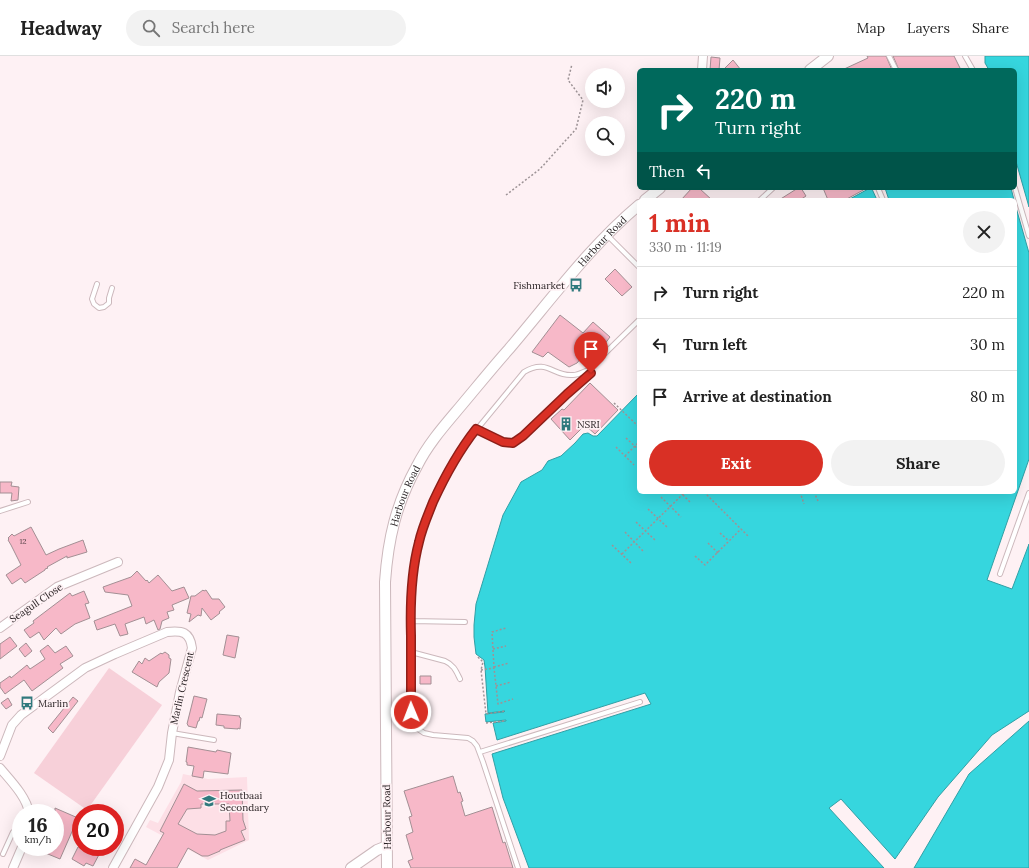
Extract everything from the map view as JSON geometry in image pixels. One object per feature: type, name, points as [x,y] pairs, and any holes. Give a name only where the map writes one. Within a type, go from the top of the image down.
[{"type":"street","points":[[702,68],[703,56]]},
{"type":"street","points":[[813,68],[828,56]]},
{"type":"street","points":[[648,198],[658,190]]},
{"type":"street","name":"Harbour Road","points":[[388,868],[385,582],[386,562],[390,540],[402,496],[417,465],[439,432],[564,283],[596,247],[637,207]]},
{"type":"street","name":"Seagull Close","points":[[0,628],[57,587],[118,562]]},
{"type":"street","name":"Marlin Crescent","points":[[0,756],[12,726],[20,715],[85,668],[168,632],[176,631],[185,633],[191,641],[192,648],[180,692],[172,733],[169,760],[158,787],[113,868]]},
{"type":"street","points":[[0,768],[24,799],[26,804]]},
{"type":"street","points":[[351,868],[377,850],[387,846]]},
{"type":"street","points":[[13,868],[18,856]]},
{"type":"lane","points":[[889,56],[895,68]]},
{"type":"lane","points":[[965,56],[972,68]]},
{"type":"lane","points":[[765,190],[768,193]]},
{"type":"lane","points":[[762,198],[771,190]]},
{"type":"lane","points":[[1016,190],[1029,236]]},
{"type":"lane","points":[[608,235],[637,265]]},
{"type":"lane","points":[[97,284],[92,299],[98,308],[104,307],[108,303],[112,288]]},
{"type":"lane","points":[[518,868],[477,746],[468,738],[424,733],[415,727],[412,721],[412,581],[418,542],[425,520],[449,468],[476,429],[524,372],[541,367],[567,375],[580,374],[588,370],[637,322]]},
{"type":"lane","points":[[476,429],[503,442],[513,443],[523,436],[591,373]]},
{"type":"lane","points":[[1000,574],[1029,493]]},
{"type":"lane","points":[[0,511],[28,502]]},
{"type":"lane","points":[[411,621],[465,622]]},
{"type":"lane","points":[[411,652],[445,661],[456,670],[460,679]]},
{"type":"lane","points":[[480,752],[640,702]]},
{"type":"lane","points":[[172,733],[214,740]]},
{"type":"lane","points":[[3,854],[12,836]]},
{"type":"path","points":[[506,195],[540,169],[576,129],[583,100],[568,80],[572,64]]},
{"type":"path","points":[[614,403],[637,425]]},
{"type":"path","points":[[626,438],[637,448]]},
{"type":"path","points":[[625,456],[637,444]]},
{"type":"path","points":[[616,447],[634,466]]},
{"type":"path","points":[[682,494],[692,503]]},
{"type":"path","points":[[622,554],[683,494]]},
{"type":"path","points":[[706,494],[748,536]]},
{"type":"path","points":[[801,494],[804,504]]},
{"type":"path","points":[[815,494],[818,501]]},
{"type":"path","points":[[661,497],[681,516]]},
{"type":"path","points":[[648,509],[667,527]]},
{"type":"path","points":[[636,522],[655,540]]},
{"type":"path","points":[[695,556],[705,566],[741,529]]},
{"type":"path","points":[[625,532],[643,551]]},
{"type":"path","points":[[720,533],[729,541]]},
{"type":"path","points":[[708,543],[718,552]]},
{"type":"path","points":[[612,545],[631,563]]},
{"type":"path","points":[[506,628],[492,632],[494,667],[498,704],[513,700]]},
{"type":"path","points":[[493,649],[506,646]]},
{"type":"path","points":[[478,657],[483,662],[481,670],[486,714],[505,711]]},
{"type":"path","points":[[481,670],[509,663]]},
{"type":"path","points":[[496,686],[510,682]]},
{"type":"path","points":[[486,723],[506,720]]},
{"type":"shaded area","points":[[109,668],[162,705],[91,804],[78,804],[34,773]]},
{"type":"shaded area","name":"Houtbaai Secondary","points":[[183,774],[208,779],[247,777],[249,840],[208,860],[146,827],[150,820],[158,823],[181,782]]},
{"type":"water","points":[[985,56],[1029,56],[1029,207],[1017,165],[1017,68],[988,68],[985,63]]},
{"type":"water","points":[[866,190],[872,190],[876,198],[852,198]]},
{"type":"water","points":[[886,190],[1012,190],[1014,198],[888,198]]},
{"type":"water","points":[[1017,211],[1029,253],[1029,459],[1017,494]]},
{"type":"water","points":[[637,395],[637,494],[1017,494],[987,580],[1012,589],[1029,544],[1029,711],[992,735],[938,797],[895,859],[841,799],[829,808],[884,868],[529,868],[503,798],[492,754],[651,704],[645,693],[497,740],[493,723],[506,720],[486,722],[485,714],[505,711],[488,713],[484,660],[476,654],[474,625],[476,604],[503,515],[521,482],[542,470],[548,461],[561,456],[583,434],[588,433],[593,436],[597,436]]},
{"type":"water","points":[[1029,721],[1029,868],[914,868],[969,774]]},
{"type":"building","points":[[867,56],[886,56],[891,68],[846,68],[868,58]]},
{"type":"building","points":[[893,56],[954,56],[960,68],[898,68]]},
{"type":"building","points":[[711,57],[720,58],[719,68],[710,68]]},
{"type":"building","points":[[733,60],[739,68],[725,68]]},
{"type":"building","points":[[690,190],[701,190],[710,198],[683,198]]},
{"type":"building","points":[[795,190],[802,190],[806,196],[803,198],[782,198]]},
{"type":"building","points":[[824,190],[863,190],[849,198],[827,198]]},
{"type":"building","points":[[615,269],[632,287],[622,296],[605,279]]},
{"type":"building","points":[[560,315],[583,333],[593,322],[610,337],[604,345],[597,339],[577,363],[569,367],[548,352],[543,357],[532,352]]},
{"type":"building","points":[[590,383],[618,410],[595,434],[585,425],[570,440],[551,419],[562,409],[564,410]]},
{"type":"building","points":[[0,482],[12,482],[11,486],[19,487],[18,500],[11,501],[12,493],[0,493]]},
{"type":"building","points":[[31,527],[46,555],[83,540],[87,552],[67,558],[67,556],[47,567],[48,568],[25,583],[21,578],[12,584],[6,575],[21,565],[8,538],[12,534],[14,536]]},
{"type":"building","points":[[137,571],[149,583],[158,575],[172,591],[184,587],[189,598],[172,605],[174,610],[167,612],[169,618],[162,621],[160,629],[158,630],[154,620],[146,624],[144,617],[125,624],[128,634],[120,636],[115,624],[97,630],[94,621],[132,606],[128,595],[105,592],[103,587],[131,577]]},
{"type":"building","points":[[203,590],[206,590],[212,599],[219,599],[225,607],[211,620],[202,608],[201,616],[198,615],[189,622],[191,614],[187,613],[191,596],[195,596]]},
{"type":"building","points":[[84,591],[89,603],[85,604],[90,618],[75,624],[61,634],[56,628],[44,640],[39,632],[30,638],[24,630],[34,623],[33,621],[70,593],[72,596]]},
{"type":"building","points":[[227,635],[239,637],[235,658],[223,655]]},
{"type":"building","points":[[10,637],[17,646],[0,659],[0,644]]},
{"type":"building","points":[[26,643],[32,651],[25,657],[19,649]]},
{"type":"building","points":[[48,645],[55,653],[66,646],[73,656],[60,664],[63,668],[32,691],[24,680],[5,694],[0,687],[0,683],[10,676],[11,678],[27,665],[30,669],[45,659],[40,651]]},
{"type":"building","points":[[165,652],[171,659],[169,673],[159,682],[157,687],[132,672],[139,661],[142,664],[145,658],[149,661]]},
{"type":"building","points":[[420,676],[431,676],[431,684],[420,684]]},
{"type":"building","points":[[194,696],[207,699],[202,718],[200,717],[196,728],[188,726],[187,724]]},
{"type":"building","points":[[73,697],[78,701],[53,733],[48,728]]},
{"type":"building","points":[[8,698],[12,705],[6,709],[1,703]]},
{"type":"building","points":[[217,714],[240,716],[240,729],[224,728],[224,726],[216,725]]},
{"type":"building","points":[[188,747],[231,753],[228,774],[204,771],[203,778],[192,776],[194,766],[187,765],[186,762]]},
{"type":"building","points":[[453,776],[458,793],[460,792],[463,801],[461,802],[465,816],[492,807],[503,843],[505,842],[513,868],[411,868],[408,861],[413,859],[406,835],[413,832],[409,817],[412,816],[404,791]]},
{"type":"building","points":[[184,784],[197,791],[242,790],[243,820],[246,829],[241,831],[245,840],[208,856],[202,856],[188,848],[177,868],[130,868],[135,859],[146,865],[164,833],[160,831]],"holes":[[[201,804],[229,804],[230,821],[226,821],[226,831],[215,835],[197,834],[178,824],[187,809],[201,808]]]},
{"type":"building","points":[[64,812],[72,815],[72,832],[64,850]]},
{"type":"building","points":[[53,856],[61,856],[60,859]]},
{"type":"building","points":[[74,856],[98,856],[93,866],[86,863],[84,866],[72,859]]},
{"type":"place","name":"Fishmarket","points":[[576,285]]},
{"type":"place","name":"NSRI","points":[[566,424]]},
{"type":"place","name":"Marlin","points":[[27,703]]},
{"type":"place","name":"Houtbaai Secondary","points":[[209,801]]},
{"type":"route","points":[[411,712],[412,581],[418,542],[425,520],[449,468],[476,429],[509,444],[518,441],[591,373]]}]
